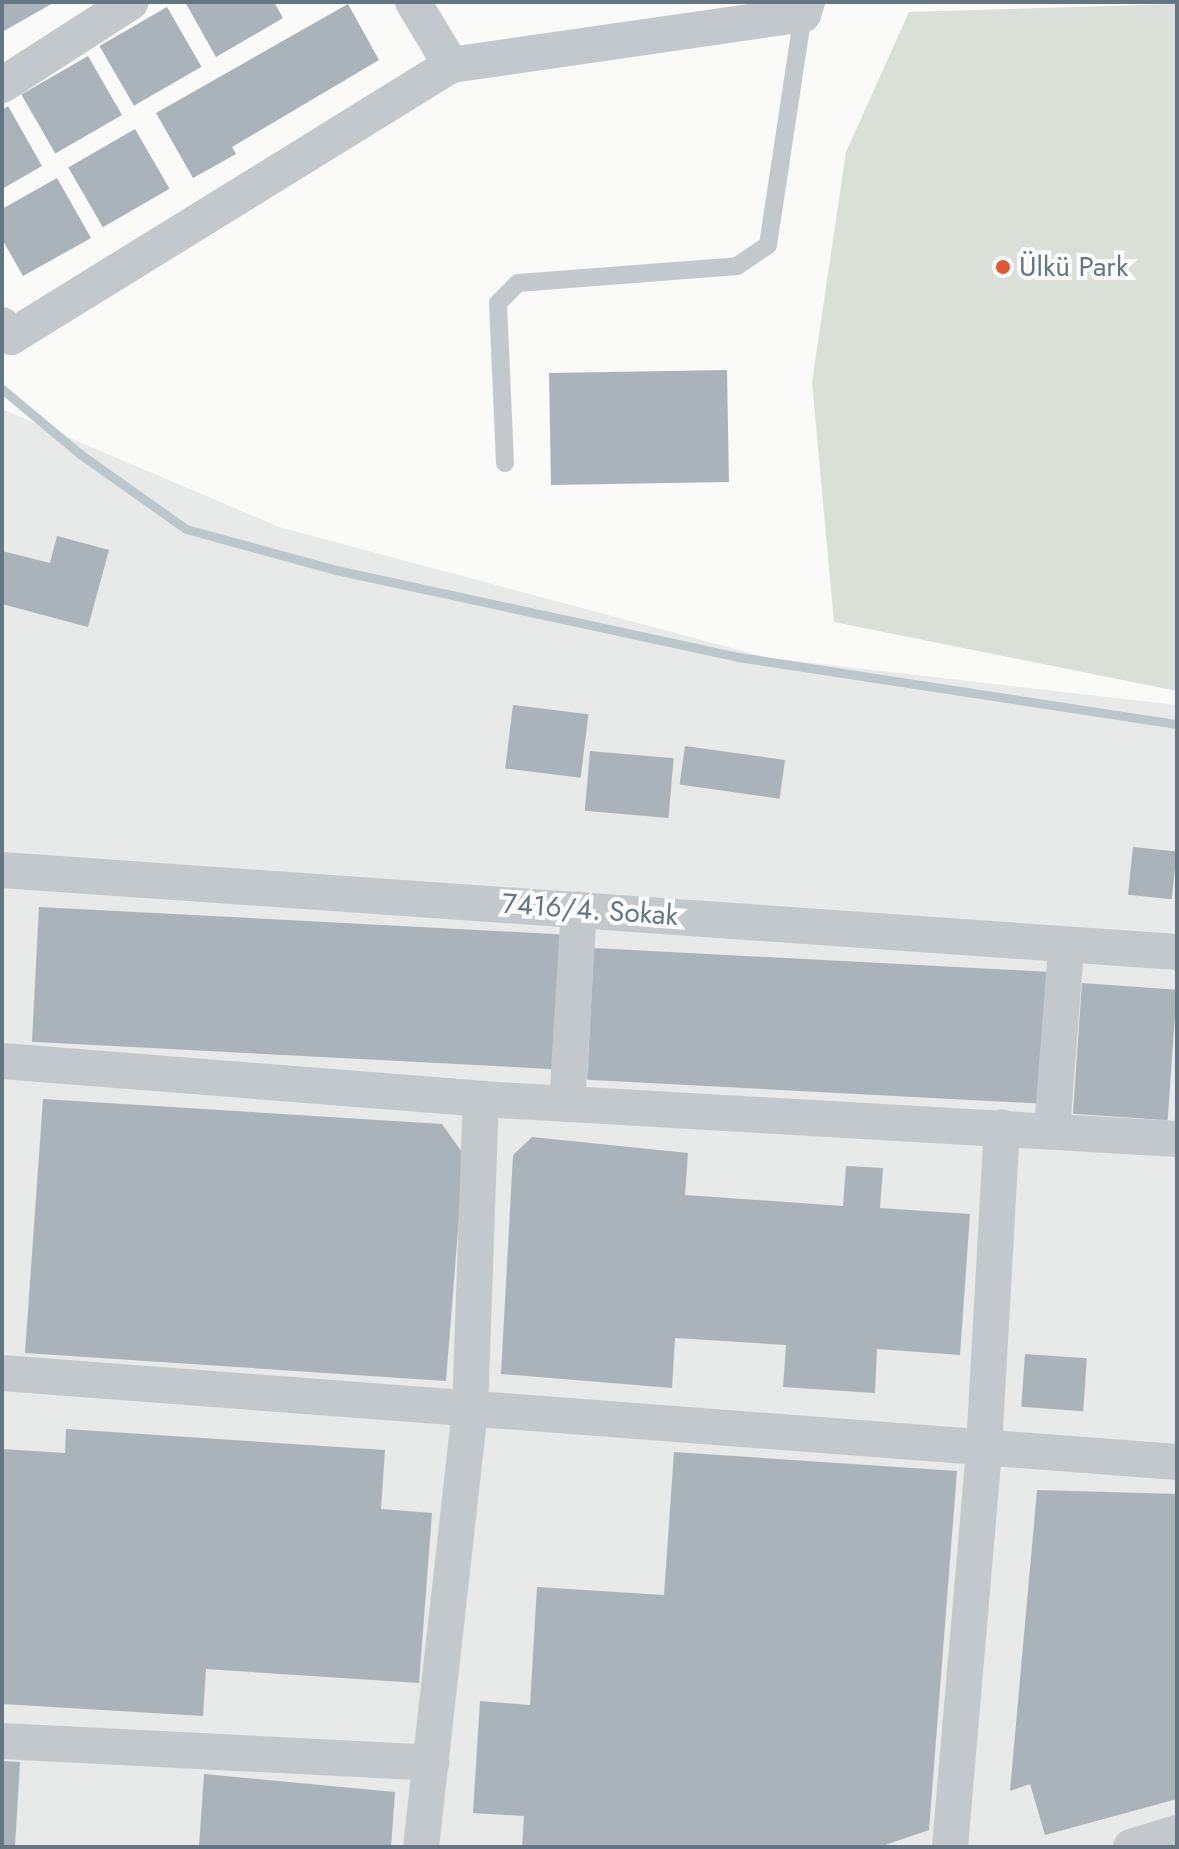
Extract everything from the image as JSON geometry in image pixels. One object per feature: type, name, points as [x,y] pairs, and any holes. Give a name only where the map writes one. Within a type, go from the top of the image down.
[{"type":"street","points":[[2,85],[131,2]]},
{"type":"street","points":[[413,2],[451,65]]},
{"type":"street","points":[[440,2],[451,65]]},
{"type":"street","points":[[2,325],[11,337],[451,65],[805,8]]},
{"type":"street","name":"7416/4. Sokak","points":[[2,870],[579,909],[1066,947],[1177,952]]},
{"type":"street","points":[[567,1104],[579,909]]},
{"type":"street","points":[[1052,1130],[1066,947]]},
{"type":"street","points":[[2,1061],[481,1099],[1177,1139]]},
{"type":"street","points":[[421,1847],[470,1410],[481,1099]]},
{"type":"street","points":[[950,1847],[984,1448],[1002,1128]]},
{"type":"street","points":[[2,1373],[1177,1462]]},
{"type":"street","points":[[2,1741],[431,1763]]},
{"type":"street","points":[[1131,1847],[1177,1833]]},
{"type":"lane","points":[[505,463],[498,303],[518,283],[737,266],[768,245],[805,8]]},
{"type":"shaded area","name":"Ülkü Park","points":[[1177,4],[1177,691],[834,622],[812,382],[846,152],[909,12]]},
{"type":"shaded area","points":[[2,409],[279,527],[769,658],[1177,705],[1177,1847],[2,1847]]},
{"type":"building","points":[[2,2],[55,2],[2,32]]},
{"type":"building","points":[[185,2],[274,2],[283,18],[216,57]]},
{"type":"building","points":[[348,4],[379,60],[232,147],[236,154],[193,178],[156,113]]},
{"type":"building","points":[[167,7],[202,67],[134,106],[99,46]]},
{"type":"building","points":[[88,56],[122,115],[55,153],[21,94]]},
{"type":"building","points":[[8,106],[42,166],[2,189],[2,110]]},
{"type":"building","points":[[135,129],[170,189],[103,227],[68,168]]},
{"type":"building","points":[[57,178],[91,238],[23,276],[2,239],[2,209]]},
{"type":"building","points":[[727,370],[729,482],[551,485],[549,373]]},
{"type":"building","points":[[57,536],[109,550],[88,627],[2,604],[2,551],[50,563]]},
{"type":"building","points":[[513,705],[588,714],[581,778],[505,769]]},
{"type":"building","points":[[685,746],[785,760],[780,799],[680,785]]},
{"type":"building","points":[[590,751],[674,758],[668,818],[585,811]]},
{"type":"building","points":[[1133,847],[1177,852],[1172,899],[1128,895]]},
{"type":"building","points":[[39,907],[566,935],[559,1069],[32,1042]]},
{"type":"building","points":[[594,948],[1050,972],[1043,1104],[587,1080]]},
{"type":"building","points":[[1082,983],[1177,990],[1168,1120],[1073,1114]]},
{"type":"building","points":[[43,1099],[442,1124],[464,1155],[446,1381],[25,1353]]},
{"type":"building","points":[[532,1137],[688,1153],[685,1195],[843,1206],[846,1166],[883,1168],[880,1208],[970,1214],[960,1355],[877,1349],[875,1393],[783,1387],[786,1345],[675,1338],[672,1388],[501,1374],[513,1155]]},
{"type":"building","points":[[1025,1354],[1087,1358],[1083,1411],[1021,1407]]},
{"type":"building","points":[[66,1429],[385,1450],[381,1509],[432,1513],[419,1683],[206,1669],[203,1716],[2,1704],[2,1449],[65,1453]]},
{"type":"building","points":[[674,1452],[957,1471],[929,1830],[879,1847],[522,1847],[524,1816],[473,1813],[480,1701],[530,1705],[537,1587],[664,1595]]},
{"type":"building","points":[[1037,1490],[1177,1494],[1177,1799],[1045,1835],[1030,1784],[1010,1791]]},
{"type":"building","points":[[2,1761],[20,1762],[15,1847],[2,1847]]},
{"type":"building","points":[[204,1774],[395,1792],[391,1847],[199,1847]]},
{"type":"waterway","points":[[2,389],[80,454],[186,529],[336,570],[738,657],[1177,724]]},
{"type":"place","name":"Ülkü Park","points":[[1003,267]]}]
